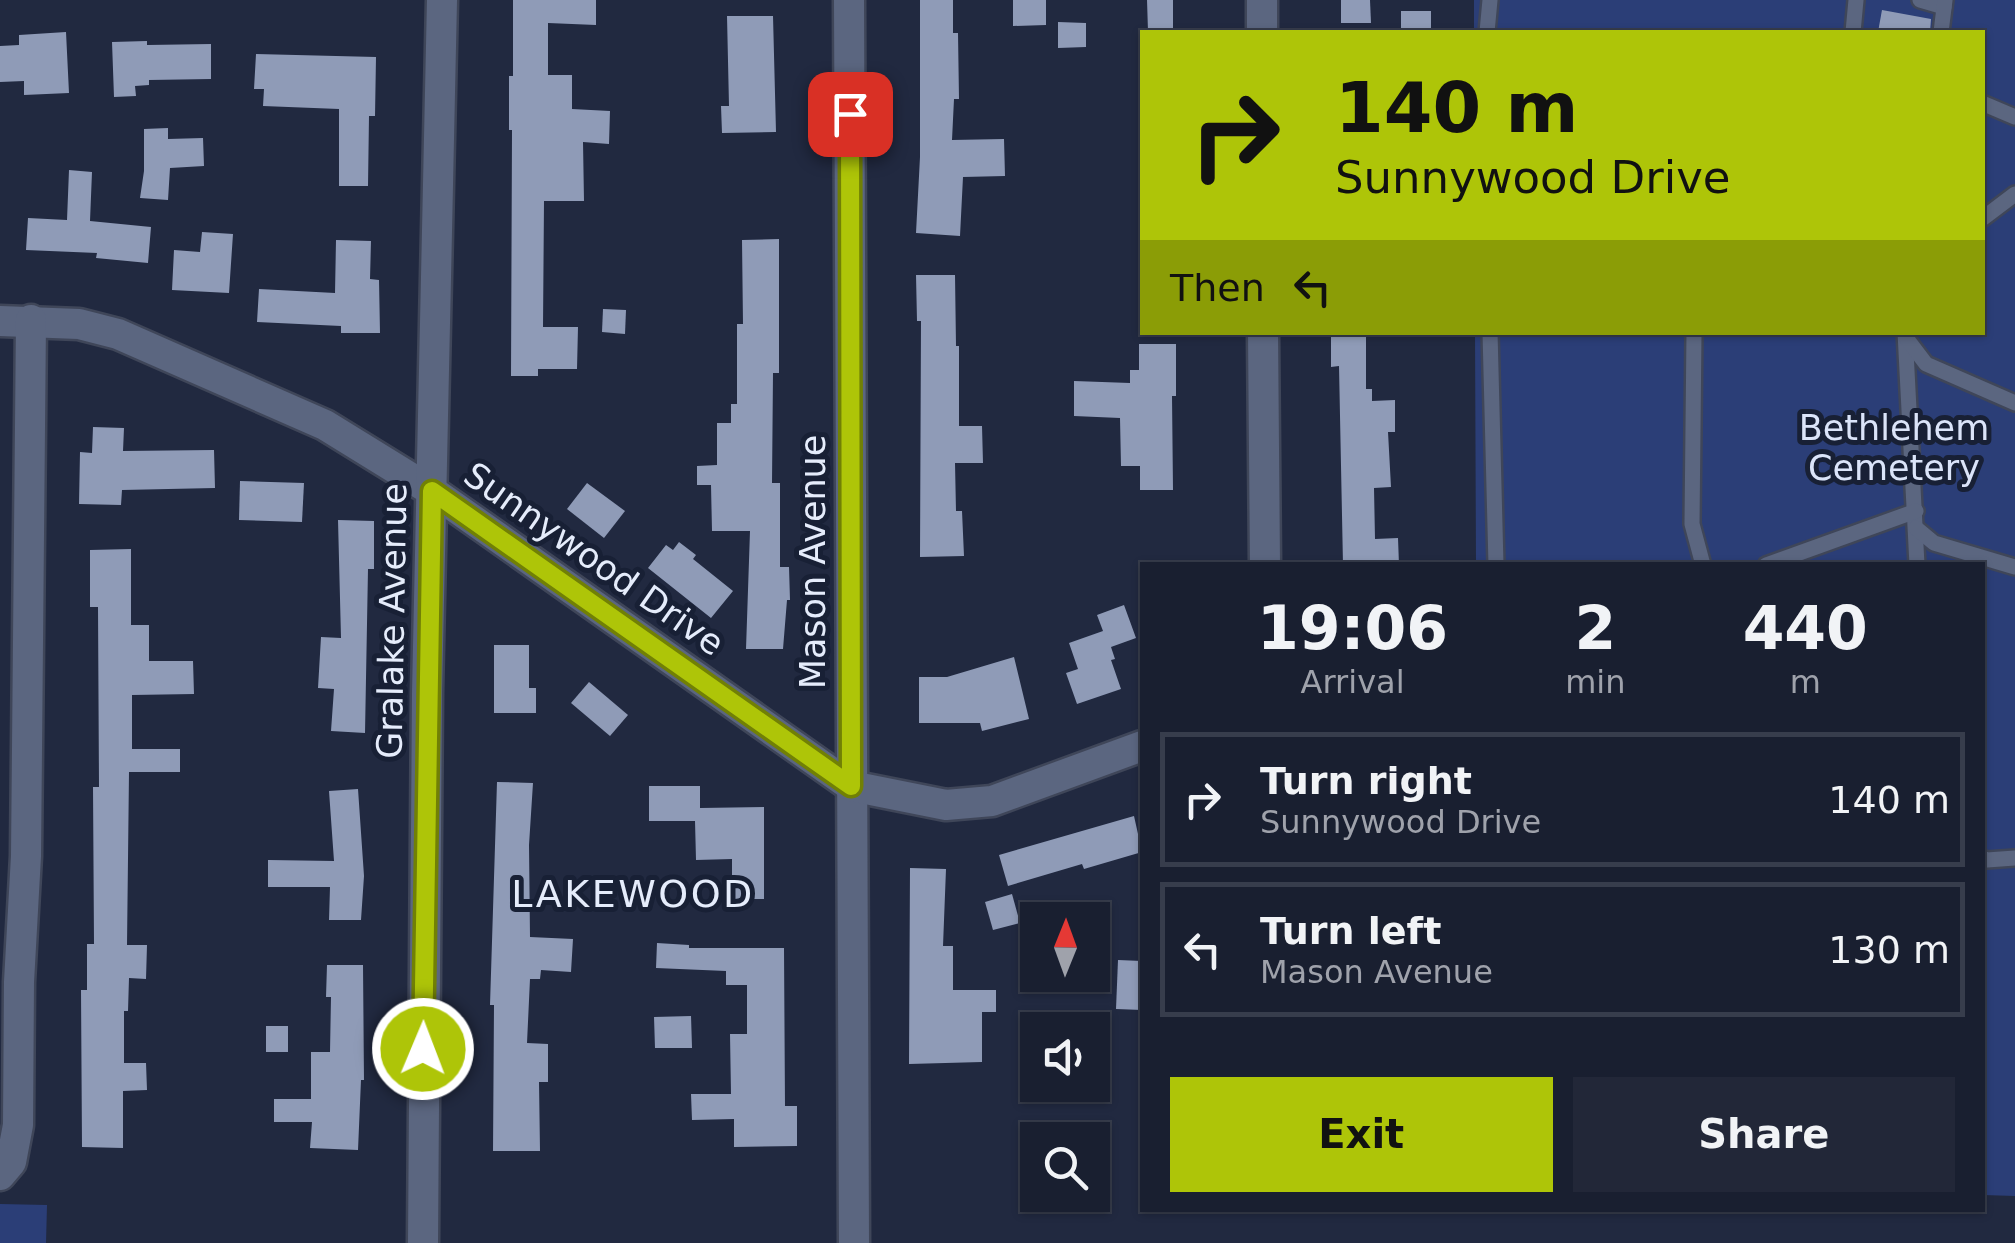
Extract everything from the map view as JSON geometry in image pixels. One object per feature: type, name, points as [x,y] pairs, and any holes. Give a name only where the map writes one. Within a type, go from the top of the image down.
[{"type":"street","name":"Gralake Avenue","points":[[423,1243],[440,0]]},
{"type":"street","name":"Mason Avenue","points":[[849,0],[854,1243]]},
{"type":"street","points":[[1262,0],[1262,30]]},
{"type":"street","points":[[0,1175],[12,1162],[18,1125],[19,982],[13,856],[31,320]]},
{"type":"street","name":"Sunnywood Drive","points":[[0,321],[79,324],[118,334],[325,425],[432,491],[851,786],[946,805],[992,801],[1140,747]]},
{"type":"street","points":[[1264,335],[1264,562]]},
{"type":"lane","points":[[1487,30],[1490,0]]},
{"type":"lane","points":[[1854,30],[1856,0]]},
{"type":"lane","points":[[1920,0],[1945,3],[1941,30]]},
{"type":"lane","points":[[1985,104],[2015,117]]},
{"type":"lane","points":[[1985,217],[2015,194]]},
{"type":"lane","points":[[1490,335],[1496,562]]},
{"type":"lane","points":[[1694,335],[1692,524],[1702,562]]},
{"type":"lane","points":[[1906,336],[1926,364],[2015,403]]},
{"type":"lane","points":[[1906,336],[1917,562]]},
{"type":"lane","points":[[1776,562],[1916,520]]},
{"type":"lane","points":[[1916,520],[1934,543],[2015,566]]},
{"type":"lane","points":[[1985,858],[2015,858]]},
{"type":"green space","name":"Bethlehem Cemetery","points":[[1474,0],[2015,0],[2015,1196],[1985,1195],[1985,562],[1476,562],[1475,335],[1985,335],[1985,30],[1474,30]]},
{"type":"green space","points":[[0,1204],[47,1205],[46,1243],[0,1243]]},
{"type":"building","points":[[513,0],[596,0],[596,25],[548,23],[548,75],[572,75],[572,109],[610,111],[609,144],[583,142],[584,201],[544,201],[543,327],[578,327],[577,369],[538,369],[538,376],[511,376],[509,76],[513,76]]},
{"type":"building","points":[[920,0],[953,0],[959,99],[954,99],[952,140],[1004,139],[1005,176],[963,177],[960,236],[916,233]]},
{"type":"building","points":[[1013,0],[1046,0],[1046,25],[1013,26]]},
{"type":"building","points":[[1147,0],[1173,0],[1173,30],[1148,30]]},
{"type":"building","points":[[1341,0],[1370,0],[1371,23],[1341,23]]},
{"type":"building","points":[[1882,10],[1931,19],[1930,30],[1878,30]]},
{"type":"building","points":[[1401,11],[1431,11],[1431,30],[1401,30]]},
{"type":"building","points":[[727,16],[773,16],[776,132],[722,133],[721,106],[729,106]]},
{"type":"building","points":[[1058,22],[1086,23],[1086,47],[1058,48]]},
{"type":"building","points":[[66,32],[69,93],[24,95],[24,81],[0,82],[0,46],[19,45],[19,35]]},
{"type":"building","points":[[147,41],[147,45],[211,44],[211,79],[149,80],[149,85],[135,86],[136,96],[114,97],[112,42]]},
{"type":"building","points":[[256,54],[376,57],[375,116],[369,116],[368,186],[339,186],[339,109],[263,106],[264,89],[254,89]]},
{"type":"building","points":[[168,128],[168,139],[203,138],[204,166],[170,168],[168,200],[140,198],[144,129]]},
{"type":"building","points":[[69,170],[92,172],[90,221],[151,227],[148,263],[96,258],[97,253],[26,250],[28,218],[67,220]]},
{"type":"building","points":[[202,232],[233,234],[229,293],[172,290],[174,250],[200,252]]},
{"type":"building","points":[[779,239],[779,373],[773,373],[772,483],[780,483],[780,567],[789,567],[790,600],[783,649],[746,649],[750,531],[712,531],[711,485],[697,485],[697,466],[717,465],[717,423],[731,423],[731,404],[737,404],[737,324],[743,324],[742,240]]},
{"type":"building","points":[[336,240],[371,241],[370,279],[379,280],[380,333],[341,333],[341,326],[257,322],[259,289],[335,293]]},
{"type":"building","points":[[916,275],[955,275],[959,426],[982,426],[983,463],[955,463],[956,511],[962,511],[964,556],[920,557],[921,321],[917,321]]},
{"type":"building","points":[[603,309],[626,310],[625,334],[602,332]]},
{"type":"building","points":[[1331,335],[1366,335],[1366,389],[1372,389],[1372,401],[1395,400],[1395,432],[1388,432],[1391,487],[1374,488],[1375,539],[1398,538],[1399,562],[1343,562],[1339,366],[1331,367]]},
{"type":"building","points":[[1139,344],[1176,344],[1173,490],[1140,490],[1140,466],[1121,466],[1120,418],[1074,416],[1074,381],[1130,383],[1130,370],[1139,370]]},
{"type":"building","points":[[93,427],[124,428],[123,451],[214,450],[215,488],[122,490],[121,505],[79,504],[80,452],[92,453]]},
{"type":"building","points":[[240,481],[304,483],[302,522],[239,520]]},
{"type":"building","points":[[587,483],[625,511],[604,538],[567,509]]},
{"type":"building","points":[[338,520],[374,521],[374,569],[368,569],[365,733],[331,731],[334,689],[318,688],[321,637],[341,638]]},
{"type":"building","points":[[679,542],[696,555],[693,559],[733,591],[711,618],[648,568],[666,545],[673,550]]},
{"type":"building","points":[[131,549],[131,625],[149,625],[149,661],[193,661],[194,694],[132,695],[132,749],[180,749],[180,772],[129,772],[127,945],[147,945],[146,979],[129,978],[128,1011],[124,1011],[124,1063],[146,1063],[147,1090],[123,1091],[123,1148],[82,1147],[81,990],[87,990],[87,944],[94,944],[93,787],[99,787],[98,607],[90,607],[90,550]]},
{"type":"building","points":[[1124,605],[1136,638],[1111,647],[1115,659],[1111,660],[1121,689],[1077,704],[1066,673],[1078,669],[1069,643],[1103,631],[1097,615]]},
{"type":"building","points":[[494,645],[529,645],[529,688],[536,688],[536,713],[494,713]]},
{"type":"building","points":[[1014,657],[1029,719],[982,731],[980,723],[919,723],[919,677],[947,677]]},
{"type":"building","points":[[589,682],[628,715],[610,736],[571,703]]},
{"type":"building","points":[[497,782],[533,783],[530,937],[573,939],[571,972],[541,970],[540,979],[530,979],[527,1043],[548,1044],[548,1082],[539,1082],[540,1151],[493,1151],[494,1005],[490,1005]]},
{"type":"building","points":[[649,786],[700,786],[700,808],[764,807],[764,899],[732,899],[732,859],[696,860],[695,821],[649,821]]},
{"type":"building","points":[[358,789],[364,876],[361,920],[329,920],[330,887],[268,887],[268,860],[334,861],[329,791]]},
{"type":"building","points":[[1134,816],[1140,843],[1140,853],[1084,869],[1082,864],[1008,886],[999,855]]},
{"type":"building","points":[[910,868],[946,869],[943,946],[953,946],[953,990],[996,990],[996,1012],[982,1012],[982,1062],[909,1064]]},
{"type":"building","points":[[1012,894],[1020,923],[993,930],[985,902]]},
{"type":"building","points":[[657,943],[689,948],[784,948],[785,1106],[797,1106],[797,1146],[734,1147],[734,1119],[692,1120],[691,1094],[731,1094],[730,1034],[747,1034],[747,985],[726,985],[726,971],[656,968]]},
{"type":"building","points":[[1118,960],[1140,961],[1140,1010],[1116,1009]]},
{"type":"building","points":[[327,965],[363,965],[364,1080],[358,1150],[310,1148],[312,1122],[274,1122],[274,1099],[311,1099],[311,1052],[330,1052]]},
{"type":"building","points":[[691,1016],[692,1048],[655,1048],[654,1017]]},
{"type":"building","points":[[266,1026],[288,1026],[288,1052],[266,1052]]},
{"type":"district","name":"LAKEWOOD","points":[[633,894]]},
{"type":"route","points":[[423,1049],[432,491],[851,786],[850,114]]}]
